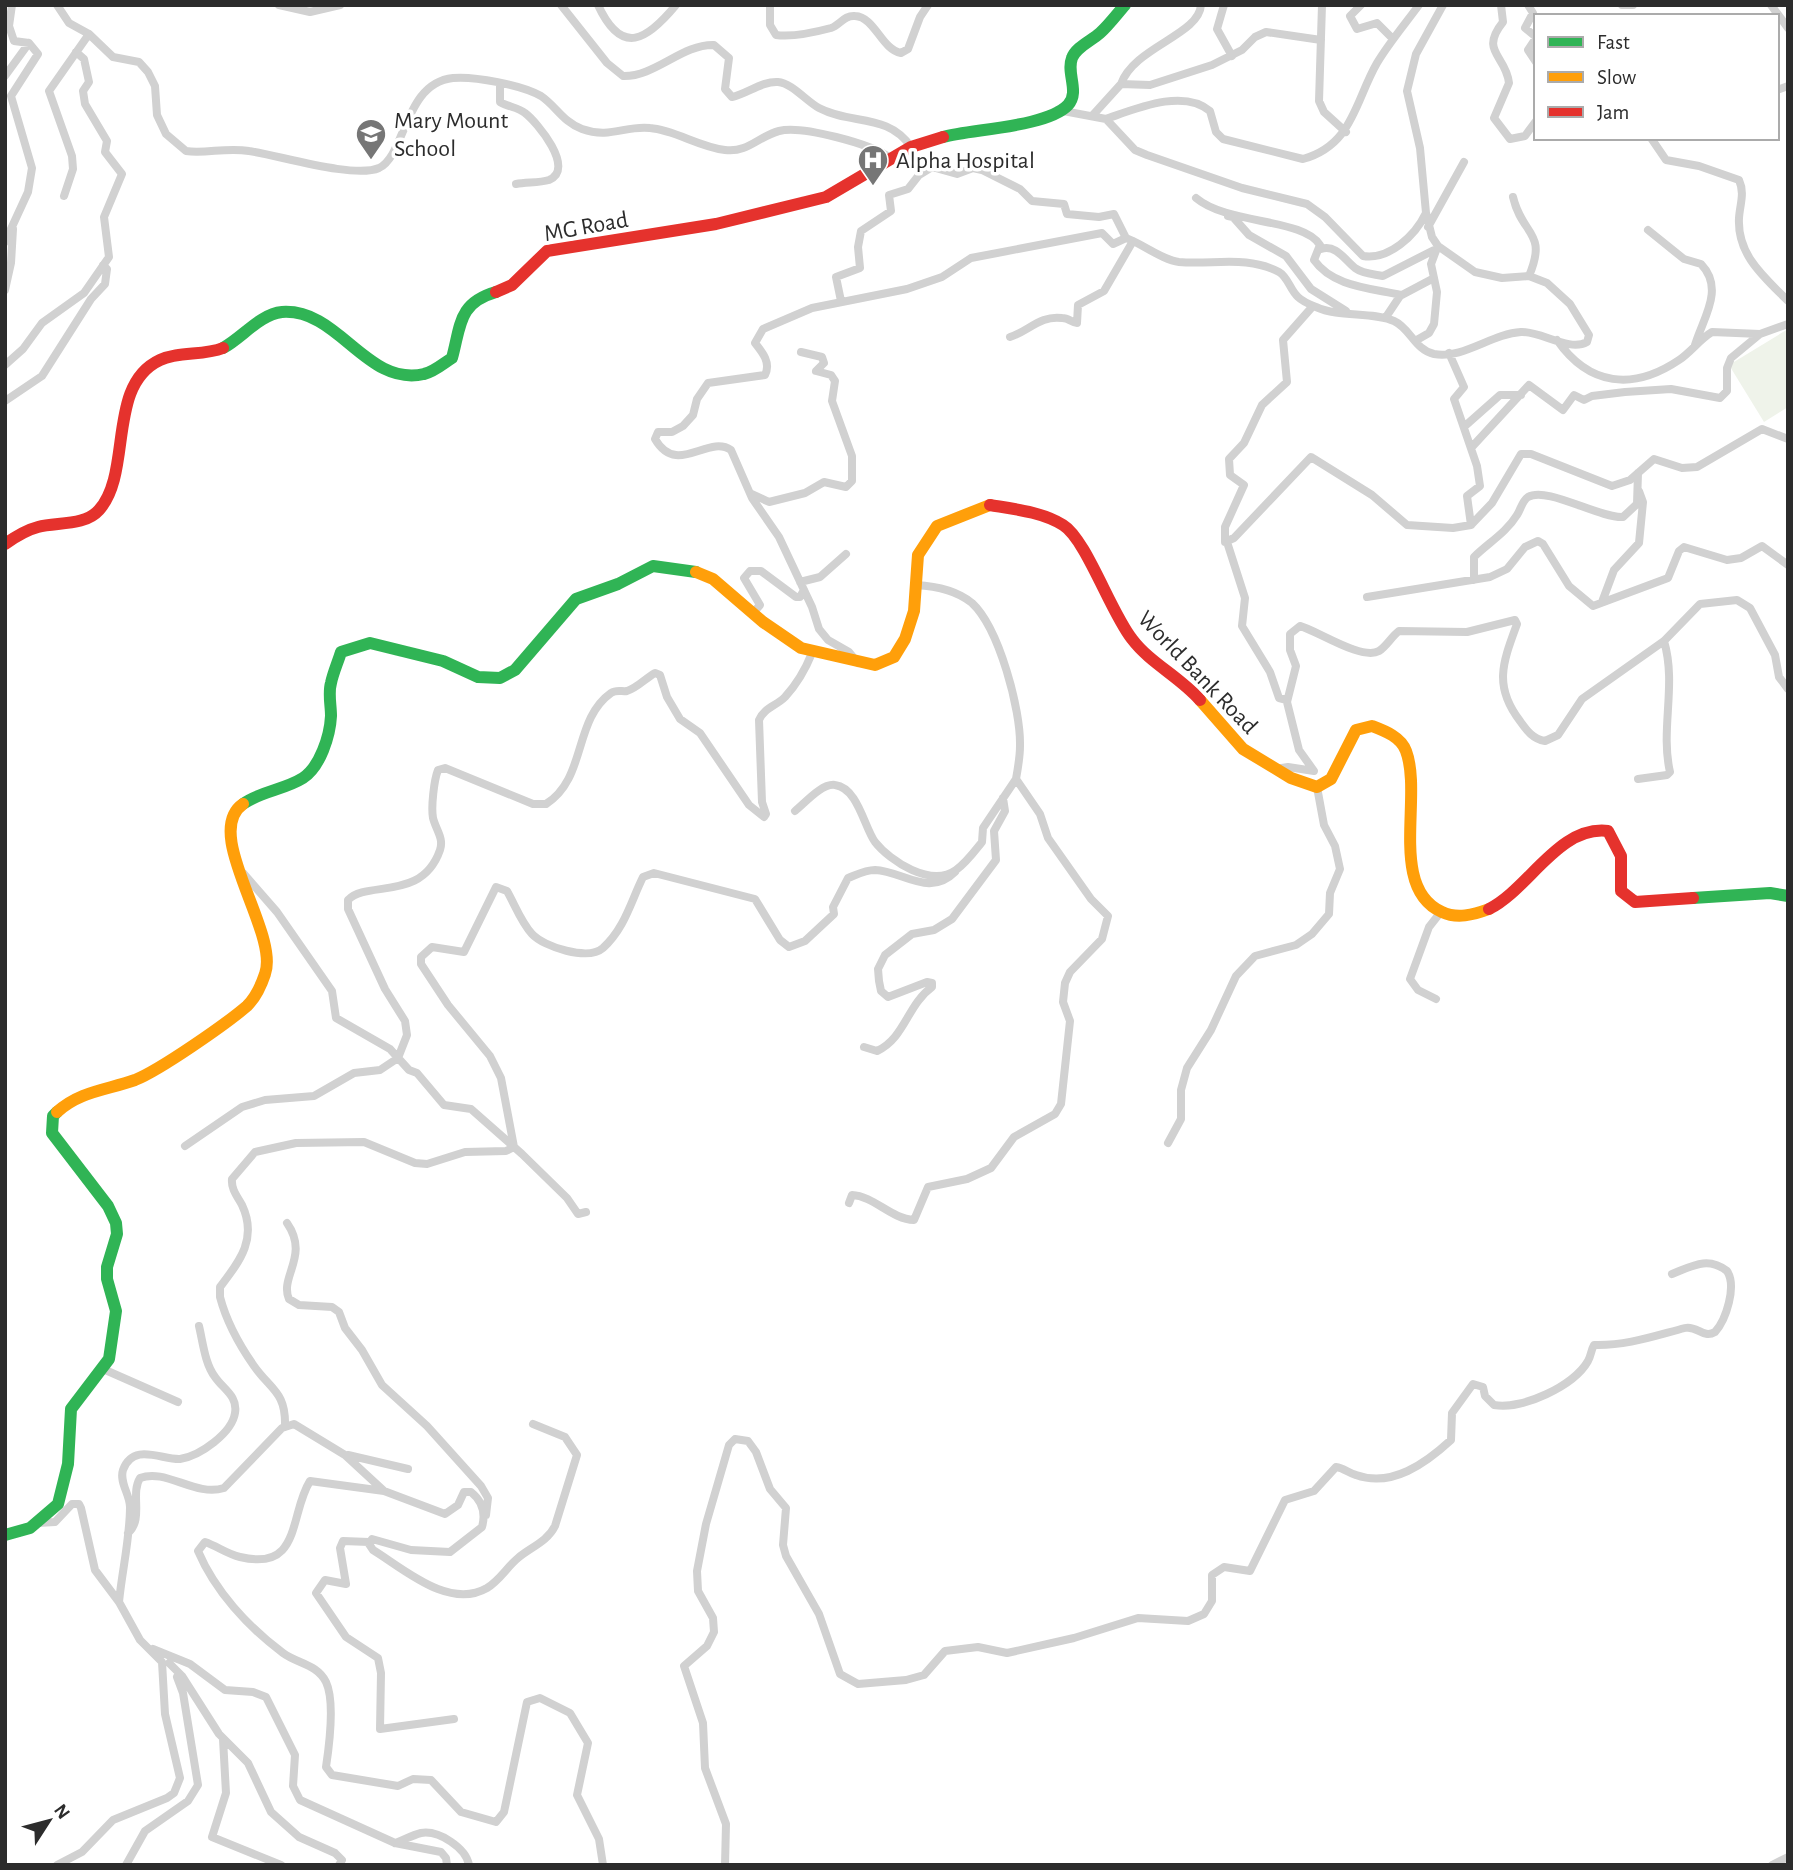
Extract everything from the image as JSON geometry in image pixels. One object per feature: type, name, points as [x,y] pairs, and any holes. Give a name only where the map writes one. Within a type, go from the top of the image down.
[{"type":"main road","points":[[1058,110],[1067,106],[1073,97],[1070,63],[1073,54],[1100,33],[1125,5]]},
{"type":"main road","name":"MG Road","points":[[5,544],[21,533],[40,527],[89,518],[102,507],[112,481],[127,402],[143,373],[160,359],[220,349],[240,339],[265,317],[283,311],[304,316],[392,374],[409,379],[442,367],[452,358],[461,314],[470,302],[513,285],[535,258],[547,251],[630,240],[716,224],[826,197],[911,147],[946,136],[1009,126],[1058,110]]},
{"type":"main road","name":"World Bank Road","points":[[5,1535],[23,1531],[38,1523],[52,1511],[63,1492],[71,1409],[109,1359],[116,1311],[107,1279],[107,1267],[117,1234],[116,1223],[108,1206],[52,1133],[53,1116],[77,1094],[138,1079],[149,1073],[236,1013],[254,997],[270,961],[240,871],[230,823],[234,810],[253,797],[282,789],[305,777],[312,769],[326,743],[331,718],[330,685],[341,652],[370,643],[443,661],[478,677],[500,678],[515,670],[576,599],[618,584],[653,566],[700,572],[791,642],[812,653],[858,663],[886,662],[899,651],[914,611],[918,555],[927,536],[936,526],[972,509],[1003,505],[1064,525],[1084,548],[1118,620],[1134,642],[1191,688],[1243,749],[1275,769],[1317,787]]},
{"type":"main road","points":[[1317,787],[1331,779],[1356,730],[1372,726],[1397,739],[1408,758],[1415,883],[1427,904],[1440,913],[1456,916],[1476,914],[1500,903],[1577,836],[1592,829],[1608,831],[1618,845],[1621,891],[1635,902],[1770,893],[1788,896]]},
{"type":"street","points":[[5,242],[28,192],[32,168],[11,96],[37,55],[29,43],[14,41],[9,26],[12,5]]},
{"type":"street","points":[[57,5],[69,23],[89,34],[113,57],[139,62],[155,86],[157,116],[166,134],[176,145],[196,153],[216,148],[248,150],[351,170],[374,169],[390,158],[408,118],[432,85],[460,78],[500,85],[541,97],[570,124],[596,132],[610,134],[652,128],[692,143],[735,151],[750,147],[770,133],[796,130],[865,146],[890,158]]},
{"type":"street","points":[[279,5],[310,12],[340,5]]},
{"type":"street","points":[[561,5],[616,73],[623,76],[641,73],[701,47],[714,45],[729,58],[725,89],[732,97],[770,82],[783,82],[825,111],[883,123],[894,129],[911,147]]},
{"type":"street","points":[[598,5],[607,23],[622,36],[632,39],[653,31],[677,5]]},
{"type":"street","points":[[770,5],[770,25],[776,35],[829,28],[846,17],[858,16],[898,53],[908,49],[920,17],[928,5]]},
{"type":"street","points":[[1092,116],[1121,84],[1138,58],[1196,20],[1201,5]]},
{"type":"street","points":[[1224,5],[1217,29],[1232,56]]},
{"type":"street","points":[[1322,5],[1319,101],[1324,112],[1346,132]]},
{"type":"street","points":[[1361,5],[1350,16],[1357,29],[1377,23],[1394,39]]},
{"type":"street","points":[[1058,110],[1106,119],[1150,104],[1188,102],[1210,111],[1216,132],[1223,139],[1303,159],[1332,145],[1346,132],[1376,64],[1419,5]]},
{"type":"street","points":[[841,301],[836,277],[861,266],[858,247],[861,231],[891,211],[890,194],[908,189],[919,174],[932,167],[957,174],[975,168],[990,172],[1020,189],[1032,201],[1064,204],[1067,214],[1098,217],[1114,214],[1129,239],[1174,261],[1240,261],[1276,271],[1283,276],[1298,298],[1313,306],[1348,314],[1386,317],[1404,327],[1415,341],[1429,352],[1449,353],[1516,332],[1535,332],[1582,345],[1589,335],[1563,295],[1547,283],[1529,276],[1502,278],[1475,272],[1437,248],[1428,227],[1420,148],[1407,91],[1416,54],[1443,5]]},
{"type":"street","points":[[1501,5],[1503,22],[1493,34],[1493,45],[1509,83],[1494,118],[1506,136],[1512,139],[1525,136],[1534,124]]},
{"type":"street","points":[[1528,5],[1533,13],[1525,28],[1534,36]]},
{"type":"street","points":[[1622,5],[1633,5]]},
{"type":"street","points":[[1121,84],[1150,85],[1232,56],[1266,32],[1321,40]]},
{"type":"street","points":[[64,196],[72,169],[72,156],[48,91],[89,34]]},
{"type":"street","points":[[1534,42],[1528,52],[1534,60]]},
{"type":"street","points":[[5,76],[29,43]]},
{"type":"street","points":[[5,366],[23,349],[42,323],[83,293],[103,265],[109,248],[104,217],[122,174],[106,152],[107,141],[85,104],[83,91],[89,82],[83,60],[76,52]]},
{"type":"street","points":[[500,85],[500,102],[525,113],[537,124],[558,163],[557,173],[551,178],[516,184]]},
{"type":"street","points":[[1106,119],[1135,150],[1242,188],[1307,204],[1325,216],[1361,256],[1377,256],[1395,247],[1418,229],[1426,213]]},
{"type":"street","points":[[1652,140],[1666,160],[1699,166],[1739,180],[1742,187],[1739,216],[1742,242],[1757,271],[1788,301]]},
{"type":"street","points":[[1428,227],[1464,162]]},
{"type":"street","points":[[1513,197],[1538,246],[1538,256],[1529,276]]},
{"type":"street","points":[[1196,198],[1210,209],[1228,216],[1306,232],[1317,240],[1321,249]]},
{"type":"street","points":[[1228,216],[1233,216],[1249,235],[1286,256],[1311,289],[1348,314]]},
{"type":"street","points":[[5,290],[13,252],[13,226]]},
{"type":"street","points":[[1648,230],[1684,258],[1700,264],[1710,279],[1712,298],[1694,348]]},
{"type":"street","points":[[858,663],[849,652],[822,634],[779,537],[772,531],[750,492],[736,466],[734,454],[727,447],[718,446],[677,455],[664,450],[655,435],[662,430],[677,430],[688,421],[708,383],[765,375],[765,355],[755,343],[763,329],[812,308],[901,291],[942,277],[971,258],[1025,246],[1102,233],[1113,244],[1129,239]]},
{"type":"street","points":[[1010,337],[1028,331],[1036,322],[1048,318],[1064,318],[1077,323],[1078,305],[1104,291],[1129,239]]},
{"type":"street","points":[[1401,295],[1370,289],[1330,275],[1314,260],[1321,249],[1328,247],[1340,253],[1356,269],[1384,276],[1437,248]]},
{"type":"street","points":[[1415,341],[1429,333],[1434,324],[1437,292],[1431,264],[1437,248]]},
{"type":"street","points":[[5,401],[42,376],[91,299],[105,284],[107,270],[103,265]]},
{"type":"street","points":[[1386,317],[1401,295],[1434,278]]},
{"type":"street","points":[[1287,700],[1279,698],[1270,671],[1242,626],[1245,598],[1227,542],[1223,539],[1225,527],[1244,485],[1231,477],[1229,459],[1244,443],[1262,405],[1287,382],[1283,340],[1313,306]]},
{"type":"street","points":[[1471,448],[1529,385],[1563,410],[1574,395],[1584,400],[1592,396],[1671,389],[1720,398],[1727,391],[1727,368],[1731,358],[1760,334],[1788,324]]},
{"type":"street","points":[[1558,340],[1582,369],[1613,379],[1641,376],[1667,367],[1712,332],[1760,334]]},
{"type":"street","points":[[750,492],[759,500],[769,502],[805,493],[824,482],[846,487],[852,481],[852,456],[832,401],[835,381],[831,375],[816,371],[824,363],[822,357],[801,352]]},
{"type":"street","points":[[1449,353],[1464,387],[1454,399],[1465,426],[1480,484],[1467,496],[1471,525]]},
{"type":"street","points":[[1465,426],[1500,395],[1521,395]]},
{"type":"street","points":[[1227,542],[1311,457],[1372,495],[1410,526],[1453,528],[1471,525],[1499,495],[1521,454],[1531,454],[1605,486],[1619,485],[1654,459],[1682,468],[1698,467],[1762,429],[1788,439]]},
{"type":"street","points":[[1602,602],[1614,570],[1639,543],[1643,502],[1638,473]]},
{"type":"street","points":[[1474,580],[1471,569],[1474,557],[1501,534],[1532,495],[1556,498],[1615,517],[1623,517],[1634,509],[1639,491]]},
{"type":"street","points":[[1367,597],[1474,580],[1507,569],[1525,547],[1538,541],[1569,586],[1593,606],[1668,578],[1679,551],[1684,547],[1727,560],[1741,558],[1759,546],[1765,546],[1788,565]]},
{"type":"street","points":[[753,613],[760,605],[744,578],[750,571],[761,571],[799,597],[802,586],[820,577],[846,554]]},
{"type":"street","points":[[514,1147],[501,1078],[490,1056],[448,1005],[421,964],[421,957],[432,947],[464,952],[496,887],[507,891],[533,936],[540,941],[581,953],[602,948],[625,920],[643,877],[654,873],[755,899],[780,940],[789,947],[805,941],[834,914],[834,907],[848,878],[877,870],[911,881],[932,883],[946,879],[955,872],[982,842],[983,828],[1016,779],[1020,745],[1011,685],[981,614],[962,596],[933,586],[916,585]]},
{"type":"street","points":[[1275,769],[1285,766],[1314,771],[1299,750],[1287,700],[1296,666],[1289,637],[1296,627],[1304,627],[1324,639],[1373,653],[1381,650],[1399,631],[1467,632],[1491,628],[1512,619],[1517,624],[1505,657],[1503,691],[1513,712],[1529,733],[1545,741],[1558,735],[1586,695],[1664,641],[1700,604],[1722,600],[1744,602],[1755,615],[1772,648],[1788,690]]},
{"type":"street","points":[[1638,779],[1667,775],[1670,772],[1666,746],[1671,684],[1664,641]]},
{"type":"street","points":[[185,1146],[242,1107],[265,1100],[314,1096],[354,1073],[380,1070],[398,1058],[407,1035],[405,1021],[385,989],[348,909],[348,900],[358,893],[400,888],[433,862],[441,845],[432,811],[438,769],[445,768],[526,802],[546,804],[569,777],[581,751],[587,724],[606,699],[611,693],[628,691],[655,673],[660,675],[667,697],[680,719],[700,733],[745,799],[764,817],[759,720],[764,711],[780,701],[794,686],[812,653]]},
{"type":"street","points":[[849,1203],[852,1195],[863,1196],[875,1206],[914,1220],[928,1187],[967,1179],[991,1168],[1020,1132],[1051,1117],[1059,1109],[1070,1021],[1063,1002],[1065,983],[1070,972],[1102,940],[1108,916],[1091,899],[1053,846],[1044,830],[1040,814],[1016,779]]},
{"type":"street","points":[[795,811],[822,789],[831,785],[840,786],[853,799],[873,839],[886,854],[912,871],[942,875],[955,872]]},
{"type":"street","points":[[1168,1143],[1181,1119],[1181,1090],[1187,1068],[1211,1030],[1236,976],[1255,956],[1296,944],[1312,934],[1329,914],[1330,893],[1339,869],[1335,846],[1324,825],[1317,787]]},
{"type":"street","points":[[864,1047],[877,1051],[890,1043],[902,1029],[914,1003],[932,987],[932,983],[927,982],[888,997],[881,991],[878,970],[886,955],[912,934],[939,928],[966,902],[996,860],[995,831],[1005,811],[1003,798]]},
{"type":"street","points":[[240,871],[277,912],[332,991],[336,1018],[378,1041],[409,1070],[417,1073],[444,1105],[471,1109],[567,1198],[578,1213],[586,1212]]},
{"type":"street","points":[[1436,999],[1418,989],[1410,979],[1429,927],[1440,913]]},
{"type":"street","points":[[285,1426],[284,1405],[276,1389],[260,1374],[245,1353],[222,1304],[219,1291],[234,1272],[247,1245],[245,1212],[231,1183],[242,1167],[255,1152],[296,1143],[364,1142],[415,1163],[426,1164],[465,1152],[506,1151],[514,1147]]},
{"type":"street","points":[[287,1223],[293,1232],[297,1249],[287,1289],[289,1299],[299,1305],[332,1307],[339,1312],[345,1328],[362,1350],[382,1385],[428,1426],[481,1486],[488,1498],[484,1521],[474,1536],[450,1552],[411,1550],[372,1539],[369,1542],[346,1540],[340,1544],[346,1584],[325,1580],[316,1592],[346,1637],[378,1658],[381,1673],[380,1729],[454,1719]]},
{"type":"street","points":[[725,1865],[726,1824],[705,1768],[703,1723],[684,1665],[707,1646],[714,1632],[713,1618],[698,1591],[698,1561],[729,1445],[735,1439],[748,1441],[752,1446],[770,1489],[786,1508],[782,1545],[822,1622],[840,1674],[858,1684],[906,1680],[924,1675],[946,1651],[978,1647],[1007,1653],[1074,1639],[1138,1618],[1188,1621],[1205,1614],[1212,1601],[1212,1575],[1224,1567],[1250,1571],[1285,1500],[1314,1491],[1336,1467],[1368,1477],[1398,1476],[1415,1469],[1451,1440],[1452,1413],[1473,1384],[1483,1387],[1485,1396],[1494,1405],[1518,1406],[1543,1397],[1582,1368],[1594,1345],[1640,1341],[1686,1327],[1706,1335],[1715,1332],[1722,1322],[1731,1287],[1727,1271],[1715,1262],[1704,1262],[1672,1274]]},
{"type":"street","points":[[118,1602],[130,1505],[122,1475],[126,1465],[145,1454],[179,1459],[188,1456],[223,1434],[235,1414],[234,1399],[211,1371],[199,1326]]},
{"type":"street","points":[[103,1369],[178,1402]]},
{"type":"street","points":[[369,1542],[373,1550],[439,1589],[460,1595],[486,1589],[552,1531],[577,1460],[576,1451],[565,1437],[533,1424]]},
{"type":"street","points":[[128,1533],[135,1519],[136,1485],[140,1478],[160,1478],[203,1490],[224,1489],[285,1426],[298,1426],[345,1455],[384,1491]]},
{"type":"street","points":[[345,1455],[408,1469]]},
{"type":"street","points":[[484,1521],[482,1507],[471,1492],[464,1492],[458,1505],[445,1514],[384,1491],[310,1481],[290,1540],[279,1553],[265,1558],[242,1557],[205,1542],[198,1551],[228,1601],[280,1651],[315,1668],[327,1683],[330,1746],[326,1767],[332,1775],[398,1786],[413,1779],[431,1780],[461,1812],[496,1822],[504,1812],[527,1702],[540,1698],[570,1713],[588,1743],[578,1795],[599,1839],[603,1865]]},
{"type":"street","points":[[38,1523],[55,1522],[72,1504],[79,1504],[95,1570],[118,1602],[135,1634],[160,1659],[164,1669],[165,1714],[178,1769],[178,1785],[167,1798],[113,1820],[82,1852],[57,1865]]},
{"type":"street","points":[[147,1647],[190,1664],[225,1690],[253,1692],[266,1697],[292,1748],[296,1763],[293,1786],[300,1800],[395,1843],[440,1852],[446,1858],[447,1865]]},
{"type":"street","points":[[159,1651],[182,1676],[223,1739],[248,1763],[271,1812],[310,1844],[335,1853],[342,1860],[339,1865]]},
{"type":"street","points":[[126,1865],[145,1831],[188,1801],[198,1785],[183,1693],[169,1663]]},
{"type":"street","points":[[223,1739],[226,1793],[212,1838],[281,1865]]},
{"type":"street","points":[[395,1843],[422,1833],[435,1834],[456,1845],[467,1856],[469,1865]]},
{"type":"street","points":[[1772,1865],[1788,1857]]},
{"type":"shaded area","points":[[1788,329],[1788,407],[1764,422],[1729,365]]},
{"type":"traffic: fast","points":[[943,137],[1027,123],[1058,112],[1068,105],[1073,94],[1071,64],[1074,54],[1103,30],[1125,5]]},
{"type":"traffic: fast","points":[[223,348],[266,317],[282,312],[302,314],[337,333],[385,369],[404,375],[424,374],[452,358],[460,326],[468,309],[474,302],[496,292]]},
{"type":"traffic: fast","points":[[243,804],[296,782],[314,766],[329,733],[330,687],[341,652],[370,643],[443,661],[478,677],[500,678],[515,670],[576,599],[618,584],[653,566],[696,572]]},
{"type":"traffic: fast","points":[[1693,898],[1770,893],[1788,896]]},
{"type":"traffic: fast","points":[[5,1535],[30,1528],[58,1504],[68,1464],[71,1409],[109,1359],[116,1311],[107,1279],[107,1267],[117,1234],[116,1223],[108,1206],[52,1133],[53,1116],[57,1112]]},
{"type":"traffic: slow","points":[[696,572],[713,579],[763,622],[801,648],[875,665],[894,657],[905,639],[914,611],[918,555],[937,526],[990,505]]},
{"type":"traffic: slow","points":[[1200,700],[1243,749],[1291,778],[1317,787],[1331,779],[1356,730],[1372,726],[1396,738],[1404,746],[1410,770],[1411,862],[1416,883],[1426,900],[1442,912],[1465,915],[1489,909]]},
{"type":"traffic: slow","points":[[57,1112],[84,1095],[135,1080],[160,1067],[224,1024],[247,1006],[256,995],[265,974],[267,956],[262,934],[235,860],[231,837],[233,818],[243,804]]},
{"type":"traffic: jam","points":[[496,292],[512,285],[547,251],[716,224],[826,197],[911,147],[943,137]]},
{"type":"traffic: jam","points":[[5,544],[34,528],[79,521],[99,510],[109,494],[115,474],[126,408],[132,389],[143,372],[167,357],[223,348]]},
{"type":"traffic: jam","points":[[990,505],[1046,517],[1072,533],[1132,639],[1200,700]]},
{"type":"traffic: jam","points":[[1489,909],[1504,900],[1545,860],[1574,838],[1590,832],[1608,831],[1621,856],[1621,891],[1635,902],[1693,898]]},
{"type":"place","name":"Mary Mount School","points":[[371,161]]},
{"type":"place","name":"Alpha Hospital","points":[[873,187]]}]
